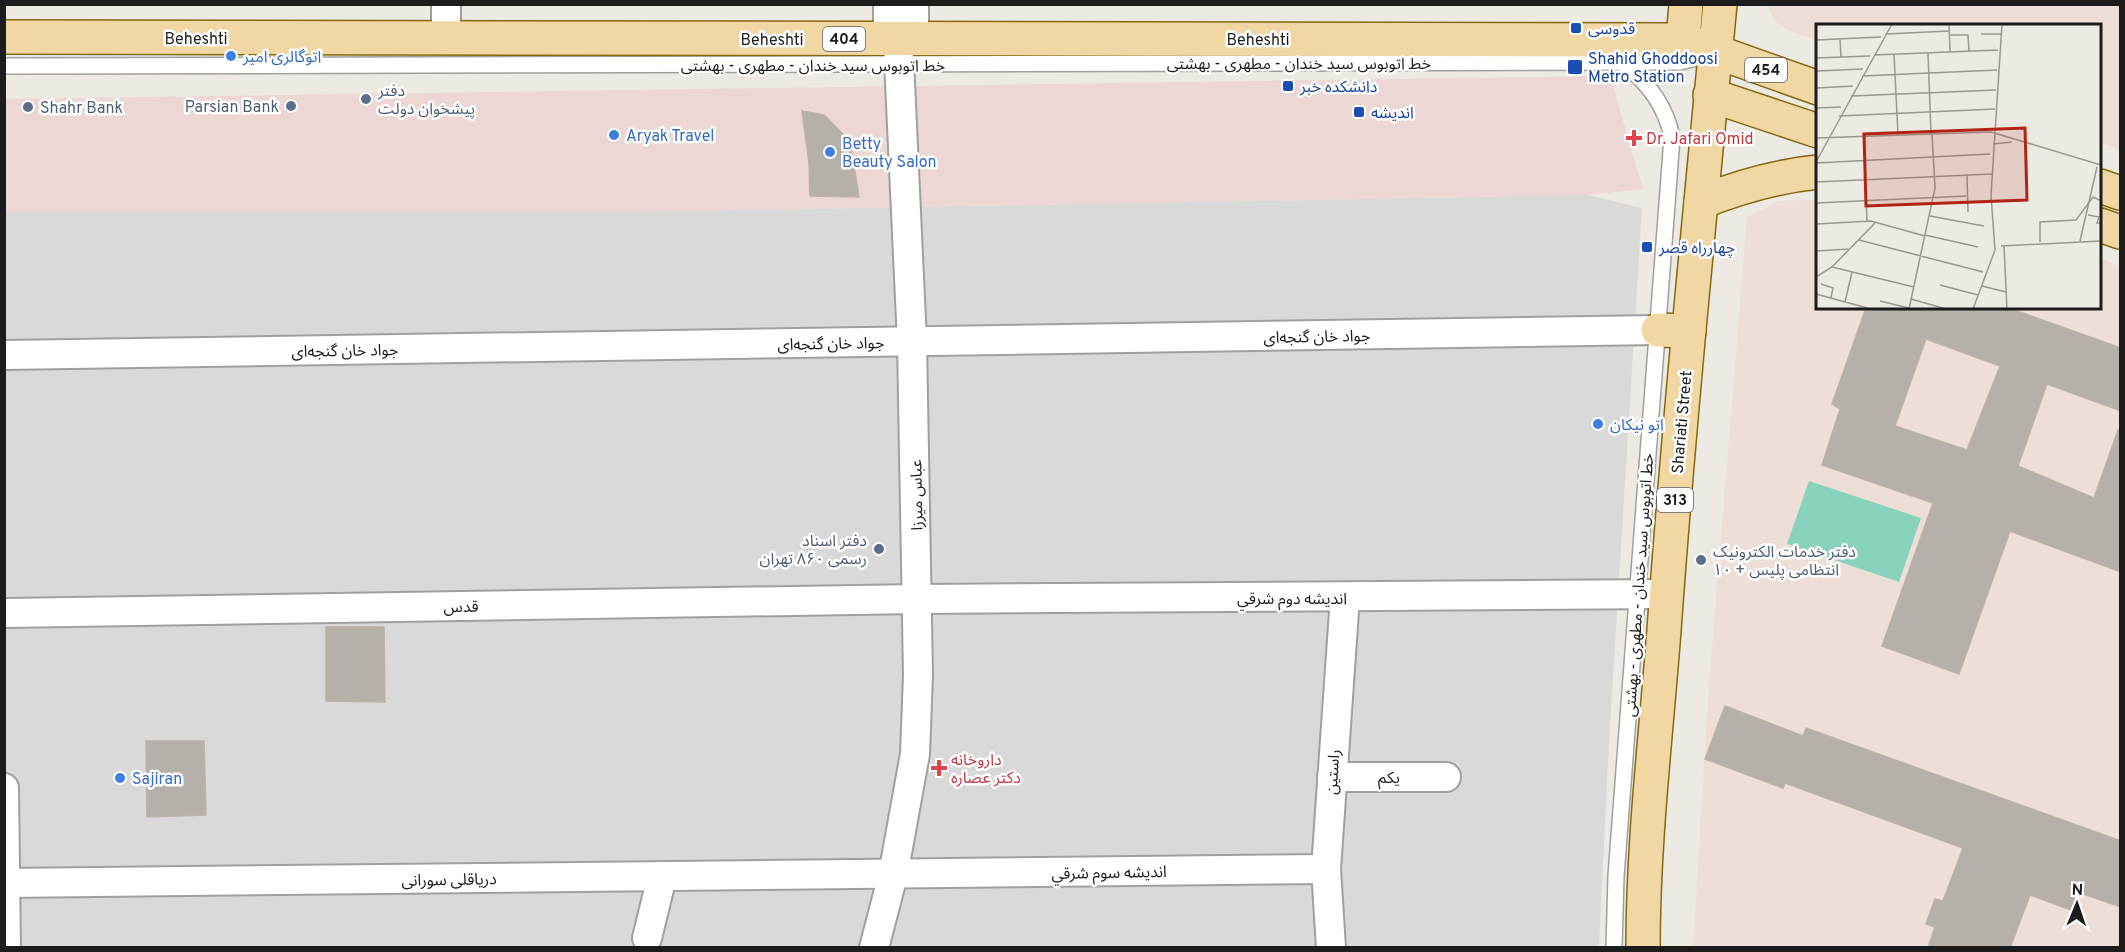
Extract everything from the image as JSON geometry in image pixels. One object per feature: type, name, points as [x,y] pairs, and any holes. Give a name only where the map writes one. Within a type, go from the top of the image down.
[{"type":"main road","points":[[1683,40],[1686,4]]},
{"type":"main road","name":"Shariati Street","points":[[1643,948],[1652,594],[1674,331],[1701,202],[1720,4]]},
{"type":"main road","name":"Beheshti","points":[[4,37],[446,38],[900,45],[1683,40]]},
{"type":"main road","name":"454","points":[[1683,40],[1816,87]]},
{"type":"main road","name":"454","points":[[1710,95],[1816,130]]},
{"type":"main road","points":[[1701,202],[1765,180],[1816,172]]},
{"type":"main road","points":[[2101,186],[2121,193]]},
{"type":"main road","points":[[2101,225],[2121,232]]},
{"type":"street","points":[[446,4],[446,38]]},
{"type":"street","points":[[888,4],[900,45]]},
{"type":"street","points":[[900,45],[914,4]]},
{"type":"street","name":"عباس میرزا","points":[[874,948],[893,875],[915,754],[918,675],[912,342],[900,45]]},
{"type":"street","name":"جواد خان گنجه‌ای","points":[[4,355],[1674,331]]},
{"type":"street","name":"انديشه دوم شرقي","points":[[918,599],[1652,594]]},
{"type":"street","name":"راستین","points":[[1331,948],[1326,869],[1345,597]]},
{"type":"street","name":"قدس","points":[[4,613],[918,599]]},
{"type":"street","name":"یکم","points":[[1332,777],[1446,777]]},
{"type":"street","points":[[4,788],[6,948]]},
{"type":"street","name":"اندیشه سوم شرقي","points":[[893,875],[1326,869]]},
{"type":"street","name":"دریاقلی سورانی","points":[[5,883],[893,875]]},
{"type":"street","points":[[646,938],[662,877]]},
{"type":"lane","name":"خط اتوبوس سید خندان - مطهری - بهشتی","points":[[4,66],[900,45],[1620,62],[1680,62],[1715,53]]},
{"type":"lane","points":[[1620,62],[1640,77],[1653,93],[1666,114],[1672,138],[1674,331]]},
{"type":"lane","name":"خط اتوبوس سید خندان - مطهری - بهشتی","points":[[1614,948],[1616,876],[1652,594]]},
{"type":"shaded area","points":[[1768,5],[2120,5],[2120,150],[2101,143],[2101,24],[1816,24],[1816,41],[1790,31],[1774,21]]},
{"type":"shaded area","points":[[1610,76],[1643,189],[1588,195],[628,212],[5,212],[4,99]]},
{"type":"shaded area","points":[[1588,195],[1642,208],[1609,742],[1599,947],[5,947],[4,212],[628,212]]},
{"type":"shaded area","points":[[1816,200],[1816,309],[2101,309],[2101,258],[2120,266],[2120,947],[1693,948],[1708,697],[1747,217],[1778,201]]},
{"type":"green space","points":[[1809,481],[1921,518],[1899,582],[1787,544]]},
{"type":"building","name":"Betty Beauty Salon","points":[[802,111],[824,115],[850,141],[859,197],[810,196],[809,163]]},
{"type":"building","points":[[1866,309],[2012,309],[2121,348],[2121,411],[2047,384],[2018,466],[2094,498],[2118,430],[2121,430],[2121,572],[2010,531],[1959,674],[1882,646],[1933,503],[1822,465],[1840,409],[1832,404]],"holes":[[[1926,339],[2000,366],[1967,450],[1895,426]]]},
{"type":"building","points":[[326,627],[384,627],[385,702],[326,701]]},
{"type":"building","points":[[1725,706],[1803,736],[1806,728],[2121,841],[2121,907],[2080,893],[2074,911],[2030,895],[2010,948],[1928,948],[1935,927],[1926,924],[1935,899],[1943,901],[1963,848],[1785,783],[1783,788],[1705,759]]},
{"type":"building","points":[[146,741],[204,741],[206,815],[147,817]]},
{"type":"place","name":"قدوسی","points":[[1576,28]]},
{"type":"place","name":"اتوگالری امیر","points":[[231,56]]},
{"type":"place","name":"Shahid Ghoddoosi Metro Station","points":[[1575,67]]},
{"type":"place","name":"دانشکده خبر","points":[[1288,86]]},
{"type":"place","name":"دفتر پیشخوان دولت","points":[[366,99]]},
{"type":"place","name":"Parsian Bank","points":[[291,106]]},
{"type":"place","name":"Shahr Bank","points":[[28,107]]},
{"type":"place","name":"اندیشه","points":[[1359,112]]},
{"type":"place","name":"Aryak Travel","points":[[614,135]]},
{"type":"place","name":"Dr. Jafari Omid","points":[[1634,138]]},
{"type":"place","name":"Betty Beauty Salon","points":[[830,152]]},
{"type":"place","name":"چهارراه قصر","points":[[1647,247]]},
{"type":"place","name":"اتو نیکان","points":[[1598,424]]},
{"type":"place","name":"دفتر اسناد رسمی ۸۶۰ تهران","points":[[879,549]]},
{"type":"place","name":"دفتر خدمات الکترونیک انتظامی پلیس + ۱۰","points":[[1701,560]]},
{"type":"place","name":"داروخانه دکتر عصاره","points":[[939,768]]},
{"type":"place","name":"Sajiran","points":[[120,778]]}]
